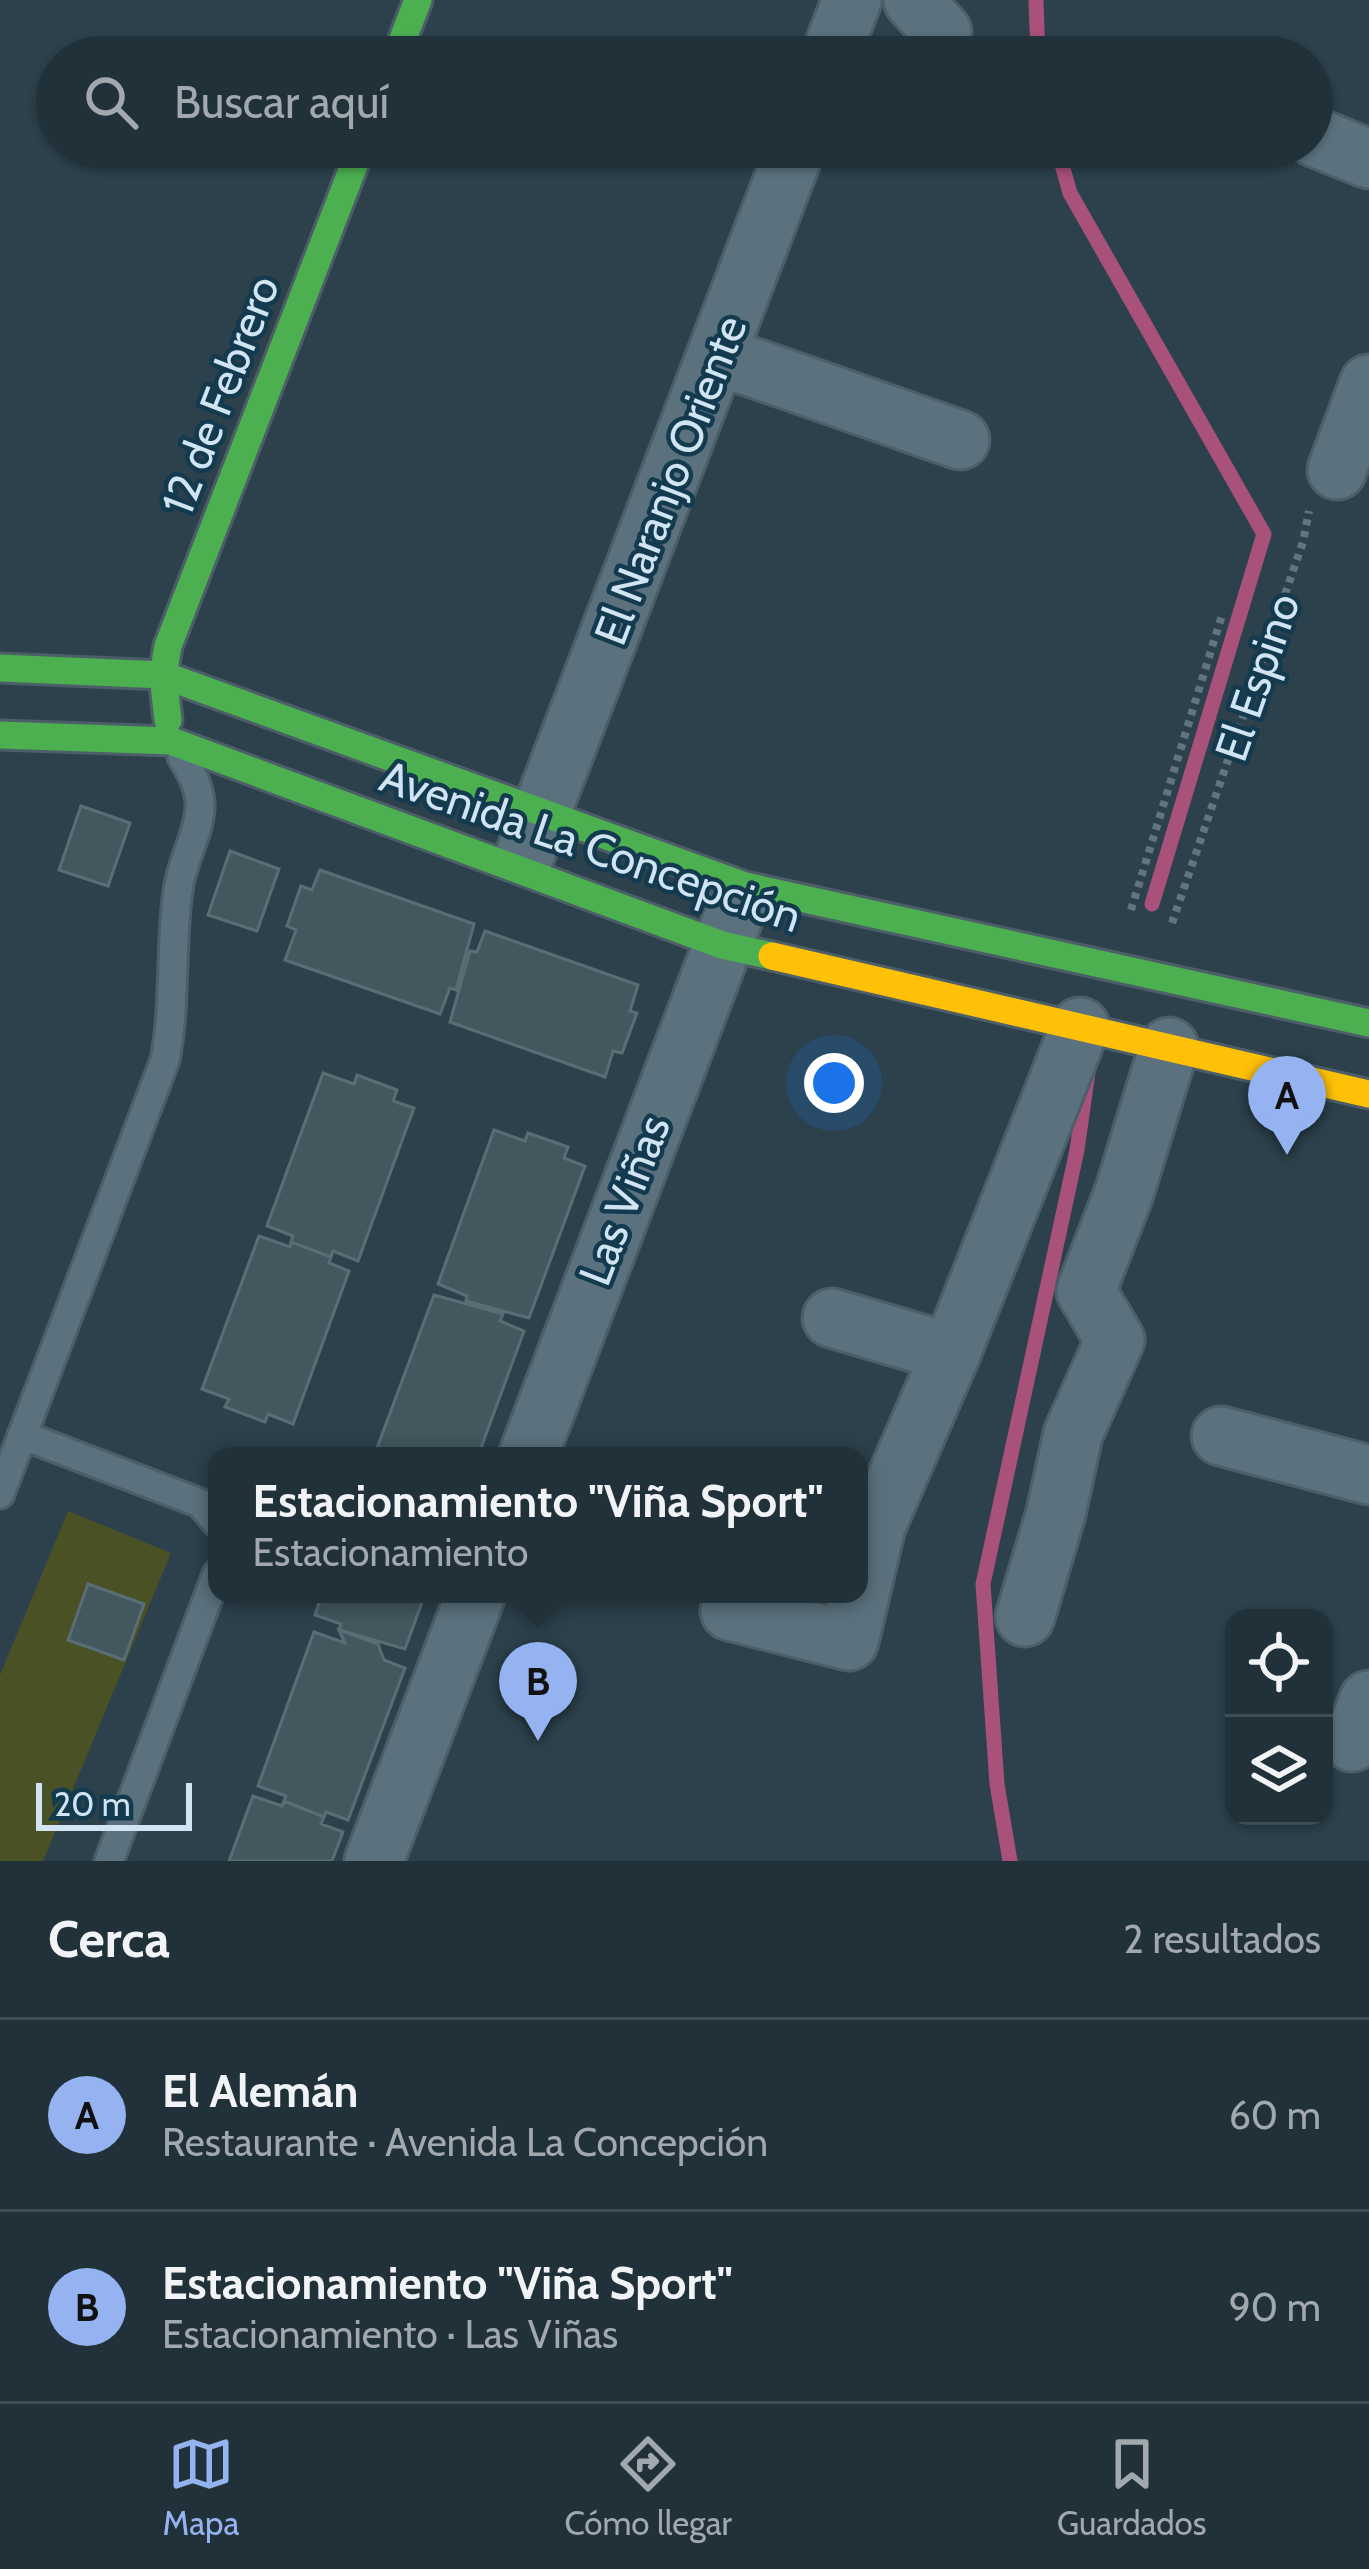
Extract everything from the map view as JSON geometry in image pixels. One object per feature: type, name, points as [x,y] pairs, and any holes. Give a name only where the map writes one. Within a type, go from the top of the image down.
[{"type":"street","points":[[404,36],[418,0]]},
{"type":"street","points":[[838,36],[852,0]]},
{"type":"street","points":[[1333,144],[1369,159]]},
{"type":"street","name":"12 de Febrero","points":[[163,675],[173,634],[353,168]]},
{"type":"street","name":"El Naranjo Oriente","points":[[519,870],[788,168]]},
{"type":"street","points":[[717,355],[960,440]]},
{"type":"street","points":[[1337,470],[1369,384]]},
{"type":"street","name":"Avenida La Concepción","points":[[0,668],[163,675],[745,886],[1369,1023]]},
{"type":"street","points":[[163,675],[171,742]]},
{"type":"street","name":"Avenida La Concepción","points":[[0,735],[171,742],[722,944],[1369,1094]]},
{"type":"street","name":"Las Viñas","points":[[531,1447],[745,886]]},
{"type":"street","points":[[868,1560],[876,1526],[951,1353],[1080,1027]]},
{"type":"street","points":[[1025,1617],[1073,1434],[1115,1340],[1086,1292],[1124,1193],[1169,1047]]},
{"type":"street","points":[[832,1318],[951,1353]]},
{"type":"street","points":[[1221,1436],[1369,1474]]},
{"type":"street","points":[[374,1861],[473,1603]]},
{"type":"street","points":[[730,1611],[849,1641],[858,1603]]},
{"type":"lane","points":[[0,1494],[165,1060],[174,1015],[172,934],[179,878],[200,811],[195,778],[171,742]]},
{"type":"lane","points":[[200,811],[236,785],[260,775]]},
{"type":"lane","points":[[22,1435],[200,1503],[208,1512]]},
{"type":"lane","points":[[109,1861],[208,1598]]},
{"type":"path","name":"El Espino","points":[[1154,976],[1303,542],[1310,505],[1337,470]]},
{"type":"path","points":[[1104,965],[1137,898],[1222,615]]},
{"type":"green space","points":[[68,1511],[171,1553],[43,1861],[0,1861],[0,1675]]},
{"type":"building","points":[[81,806],[130,823],[108,886],[59,870]]},
{"type":"building","points":[[230,851],[279,869],[257,931],[208,915]]},
{"type":"building","points":[[320,870],[474,924],[456,990],[450,988],[440,1014],[285,960],[296,930],[287,926],[301,886],[312,890]]},
{"type":"building","points":[[485,931],[638,985],[630,1011],[637,1013],[622,1053],[613,1051],[605,1077],[450,1022],[470,951],[477,952]]},
{"type":"building","points":[[323,1073],[354,1084],[357,1075],[397,1090],[393,1101],[414,1108],[358,1261],[291,1242],[293,1236],[267,1226]]},
{"type":"building","points":[[494,1130],[525,1141],[528,1133],[568,1147],[564,1158],[585,1166],[529,1318],[466,1301],[467,1296],[438,1284]]},
{"type":"building","points":[[259,1236],[331,1257],[329,1263],[349,1271],[293,1424],[268,1414],[265,1422],[225,1407],[229,1399],[202,1389]]},
{"type":"building","points":[[434,1295],[503,1314],[500,1321],[524,1331],[481,1447],[377,1447]]},
{"type":"building","points":[[88,1584],[144,1604],[124,1660],[68,1640]]},
{"type":"building","points":[[319,1603],[422,1603],[405,1649],[339,1630],[341,1624],[315,1615]]},
{"type":"building","points":[[339,1630],[378,1644],[384,1660],[405,1668],[348,1820],[326,1812],[324,1817],[258,1786],[314,1632],[345,1643]]},
{"type":"building","points":[[253,1796],[282,1806],[284,1801],[324,1817],[321,1824],[343,1832],[332,1861],[229,1861]]},
{"type":"waterway","points":[[1036,0],[1037,36]]},
{"type":"waterway","points":[[1063,168],[1070,193],[1264,534],[1152,904]]},
{"type":"waterway","points":[[1010,1861],[997,1784],[983,1584],[1077,1150],[1088,1072]]},
{"type":"traffic: fast","points":[[404,36],[418,0]]},
{"type":"traffic: fast","points":[[168,720],[163,675],[168,646],[353,168]]},
{"type":"traffic: fast","points":[[0,668],[163,675],[745,886],[1369,1023]]},
{"type":"traffic: fast","points":[[0,735],[171,741],[722,945],[772,956]]},
{"type":"traffic: slow","points":[[772,956],[1369,1094]]},
{"type":"place","name":"El Alemán","points":[[1287,1155]]},
{"type":"place","name":"Estacionamiento \"Viña Sport\"","points":[[538,1741]]}]
